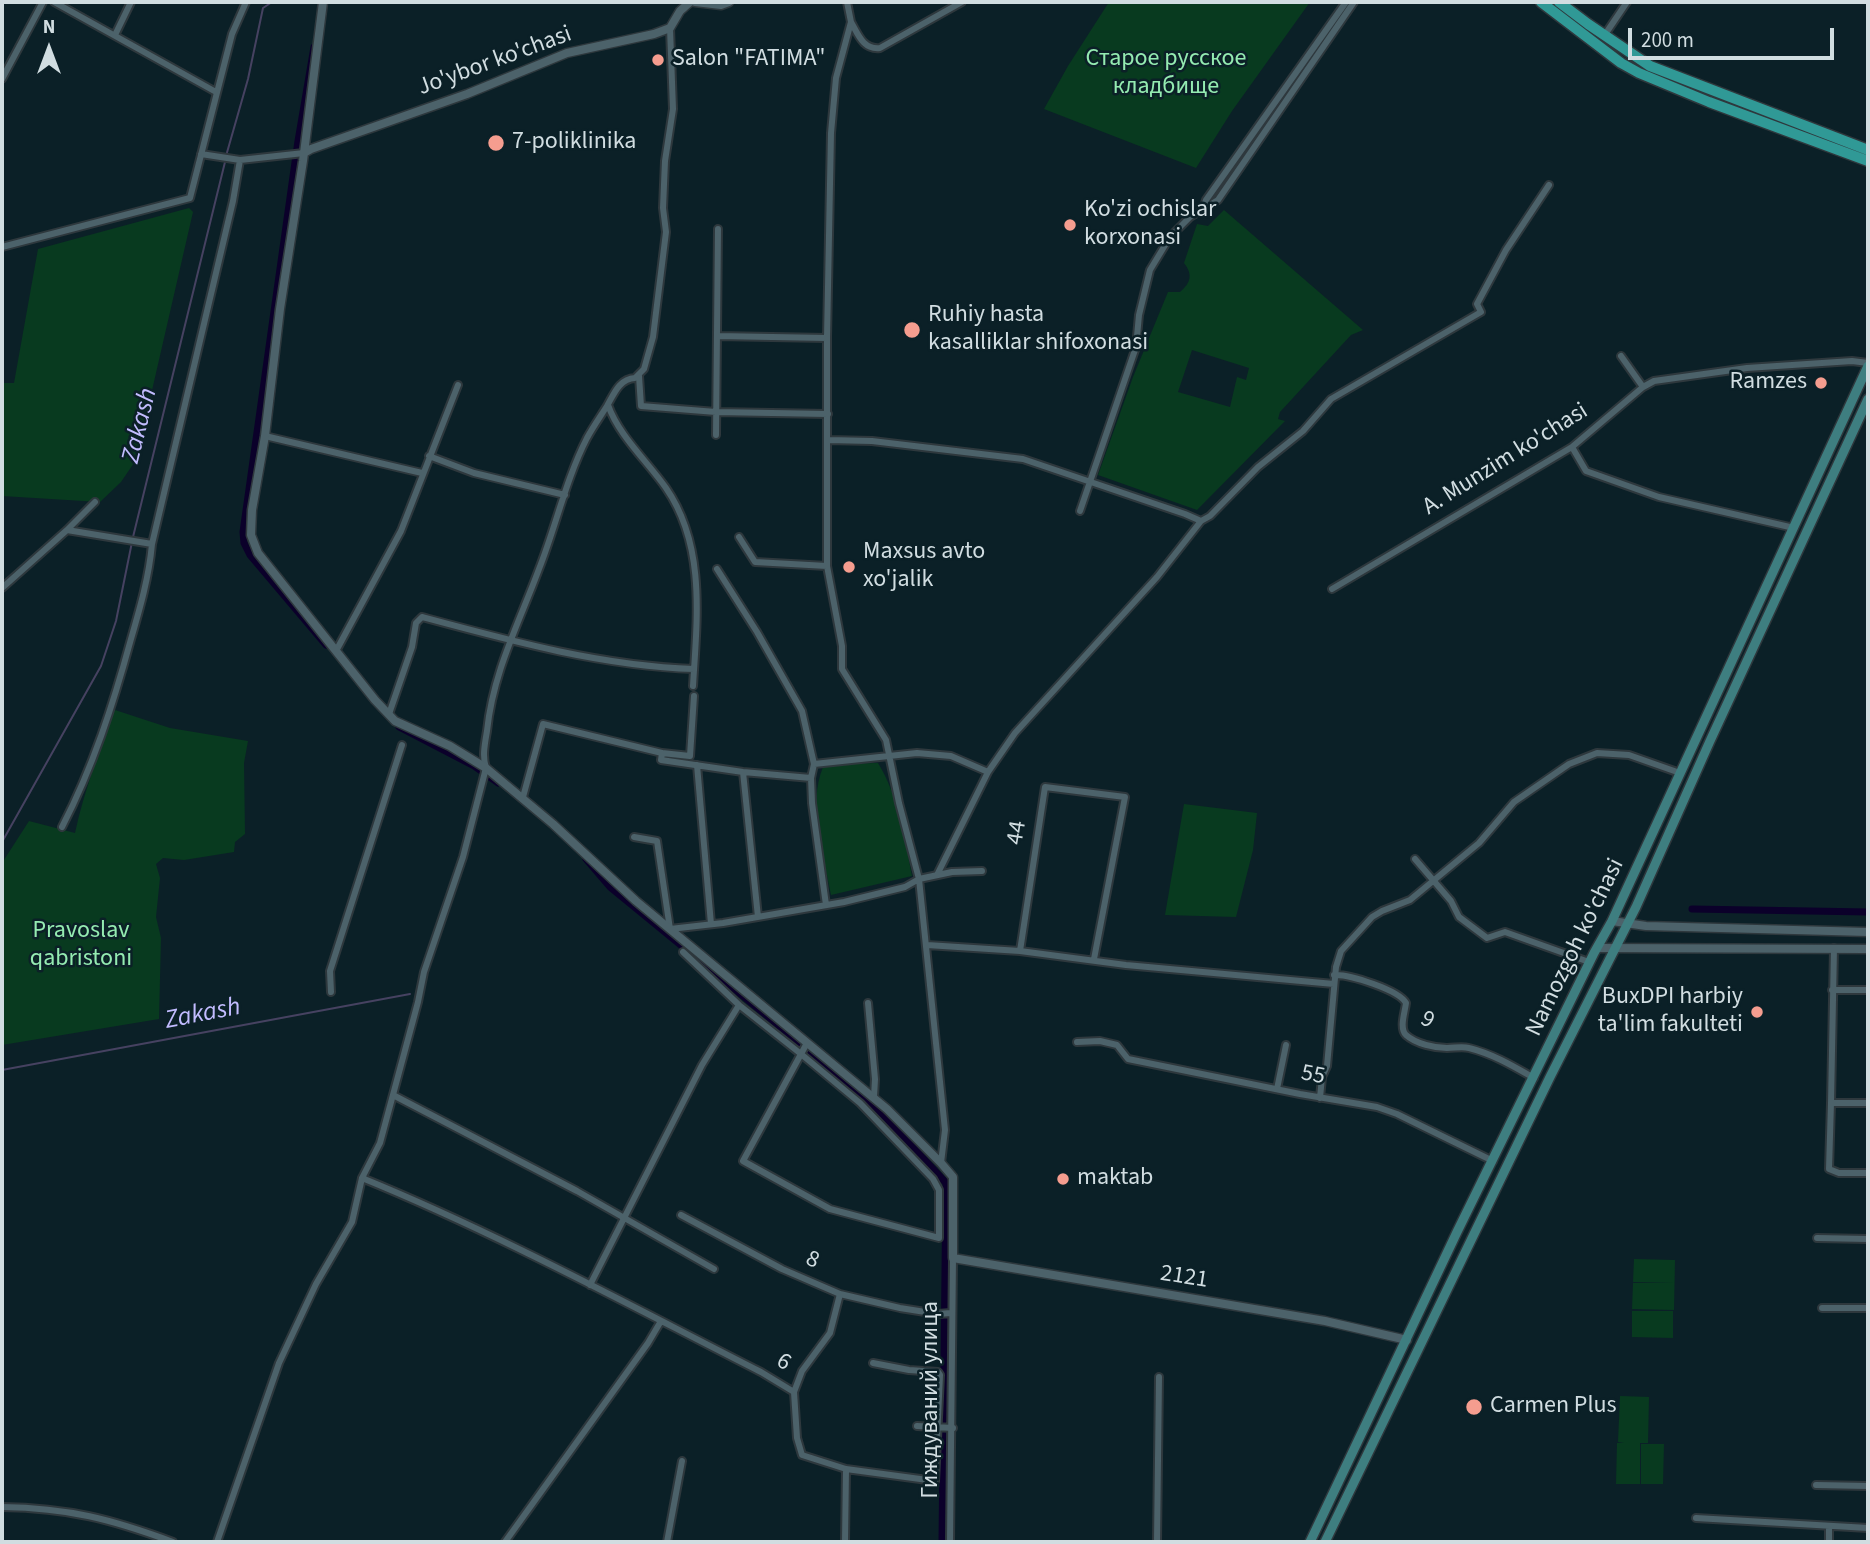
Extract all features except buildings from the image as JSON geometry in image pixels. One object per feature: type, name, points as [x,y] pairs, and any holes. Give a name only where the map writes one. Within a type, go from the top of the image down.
[{"type":"main road","points":[[1541,2],[1621,63],[1648,78],[1868,162]]},
{"type":"main road","points":[[1559,2],[1650,66],[1868,150]]},
{"type":"main road","name":"Namozgoh ko'chasi","points":[[1310,1542],[1589,962],[1612,921],[1868,365]]},
{"type":"main road","name":"Namozgoh ko'chasi","points":[[1325,1542],[1469,1240],[1628,923],[1868,399]]},
{"type":"main road","points":[[1789,539],[1799,550]]},
{"type":"street","points":[[2,79],[43,2]]},
{"type":"street","points":[[54,2],[216,92]]},
{"type":"street","points":[[115,35],[131,2]]},
{"type":"street","points":[[2,247],[190,198],[232,34],[246,2]]},
{"type":"street","points":[[323,2],[265,436],[252,510],[251,535],[258,553],[336,652],[396,721],[450,746],[523,797],[628,894],[804,1049],[860,1103],[933,1179],[939,1190],[939,1238]]},
{"type":"street","points":[[217,1542],[279,1363],[316,1284],[352,1222],[362,1178],[380,1143],[424,972],[463,857],[486,769],[484,760],[488,720],[497,677],[509,640],[539,570],[574,466],[587,437],[620,384],[639,376],[644,369],[653,337],[666,232],[663,208],[665,161],[673,109],[670,28],[680,11],[690,2]]},
{"type":"street","points":[[695,2],[721,5],[729,2]]},
{"type":"street","points":[[847,2],[851,22],[869,48],[880,48],[962,2]]},
{"type":"street","points":[[1203,209],[1206,200],[1346,2]]},
{"type":"street","points":[[1080,511],[1136,346],[1139,315],[1150,270],[1170,237],[1190,217],[1217,200],[1354,2]]},
{"type":"street","points":[[1605,36],[1627,2]]},
{"type":"street","points":[[851,22],[838,69],[831,133],[827,338],[827,566],[842,646],[842,669],[886,740],[898,803],[919,879],[945,1130],[942,1163]]},
{"type":"street","name":"Jo'ybor ko'chasi","points":[[302,154],[567,53],[670,28]]},
{"type":"street","points":[[201,154],[230,160],[302,154]]},
{"type":"street","points":[[62,827],[82,788],[103,734],[147,581],[152,544],[233,201],[240,160]]},
{"type":"street","points":[[937,875],[988,772],[1016,733],[1157,577],[1200,521],[1210,516],[1258,467],[1303,431],[1331,399],[1481,312],[1477,304],[1506,250],[1549,185]]},
{"type":"street","points":[[716,435],[718,229]]},
{"type":"street","points":[[717,336],[827,338]]},
{"type":"street","points":[[1620,356],[1643,387]]},
{"type":"street","name":"A. Munzim ko'chasi","points":[[1332,589],[1572,447],[1643,387],[1654,381],[1747,368],[1852,361],[1868,365]]},
{"type":"street","points":[[639,376],[641,406],[716,412],[828,414]]},
{"type":"street","points":[[336,652],[401,531],[458,384]]},
{"type":"street","points":[[608,405],[613,420],[668,491],[688,536],[696,574],[694,686]]},
{"type":"street","points":[[265,436],[422,473]]},
{"type":"street","points":[[828,440],[872,442],[1023,459],[1200,521]]},
{"type":"street","points":[[1572,447],[1586,471],[1659,497],[1794,528]]},
{"type":"street","points":[[429,456],[474,473],[565,495]]},
{"type":"street","points":[[2,588],[95,502]]},
{"type":"street","points":[[67,530],[152,544]]},
{"type":"street","points":[[739,537],[755,562],[827,566]]},
{"type":"street","points":[[717,569],[802,711],[814,764],[811,778],[813,818],[826,905]]},
{"type":"street","points":[[389,714],[412,647],[416,623],[422,617],[509,640],[616,662],[694,669]]},
{"type":"street","points":[[523,797],[543,724],[662,753],[690,756],[694,696]]},
{"type":"street","points":[[331,992],[330,971],[402,745]]},
{"type":"street","points":[[662,753],[661,760],[743,772],[811,778]]},
{"type":"street","points":[[814,764],[916,753],[951,756],[988,772]]},
{"type":"street","points":[[1320,1098],[1322,1077],[1327,1066],[1334,975],[1341,951],[1372,918],[1410,900],[1479,843],[1514,803],[1549,776],[1576,760],[1597,753],[1629,755],[1680,773]]},
{"type":"street","points":[[697,765],[712,924]]},
{"type":"street","points":[[743,772],[758,917]]},
{"type":"street","name":"44","points":[[1020,951],[1045,787],[1125,797],[1094,959]]},
{"type":"street","points":[[634,837],[657,841],[670,929]]},
{"type":"street","points":[[1415,859],[1451,901],[1459,917],[1487,938],[1505,932],[1589,962]]},
{"type":"street","points":[[670,929],[826,905],[905,887],[919,879],[952,872],[982,872]]},
{"type":"street","points":[[1612,921],[1646,926],[1868,932]]},
{"type":"street","points":[[927,945],[1020,951],[1126,965],[1334,985]]},
{"type":"street","points":[[1597,948],[1868,949]]},
{"type":"street","points":[[1834,948],[1829,1170],[1839,1173],[1868,1173]]},
{"type":"street","points":[[683,952],[739,1005],[874,1097],[942,1163],[953,1177],[953,1258]]},
{"type":"street","name":"9","points":[[1334,975],[1368,982],[1402,997],[1406,1003],[1402,1029],[1406,1035],[1430,1046],[1464,1046],[1474,1049],[1513,1065],[1534,1078]]},
{"type":"street","points":[[1832,990],[1868,990]]},
{"type":"street","points":[[868,1003],[875,1079],[874,1097]]},
{"type":"street","points":[[590,1284],[702,1065],[739,1005]]},
{"type":"street","name":"55","points":[[1077,1042],[1117,1045],[1128,1059],[1320,1098],[1358,1102],[1396,1114],[1493,1161]]},
{"type":"street","points":[[1277,1089],[1286,1045]]},
{"type":"street","points":[[804,1049],[743,1161],[830,1209],[939,1238],[952,1244]]},
{"type":"street","points":[[393,1095],[625,1218],[714,1269]]},
{"type":"street","points":[[1831,1103],[1868,1103]]},
{"type":"street","name":"6","points":[[362,1178],[590,1284],[761,1372],[794,1392],[797,1438],[802,1455],[846,1469],[935,1481],[941,1428]]},
{"type":"street","name":"8","points":[[681,1215],[782,1269],[840,1294],[938,1314],[951,1313]]},
{"type":"street","points":[[1816,1238],[1868,1239]]},
{"type":"street","name":"2121","points":[[953,1258],[1325,1321],[1407,1340]]},
{"type":"street","name":"Гиждуваний улица","points":[[950,1542],[953,1258]]},
{"type":"street","points":[[794,1392],[802,1371],[830,1333],[840,1294]]},
{"type":"street","points":[[1822,1308],[1868,1308]]},
{"type":"street","points":[[505,1542],[661,1321]]},
{"type":"street","points":[[873,1363],[938,1372],[941,1428]]},
{"type":"street","points":[[1157,1542],[1159,1377]]},
{"type":"street","points":[[917,1426],[952,1428]]},
{"type":"street","points":[[667,1542],[682,1461]]},
{"type":"street","points":[[845,1542],[846,1469]]},
{"type":"street","points":[[1816,1485],[1868,1486]]},
{"type":"street","points":[[2,1507],[38,1507],[84,1514],[173,1542]]},
{"type":"street","points":[[1696,1518],[1868,1528]]},
{"type":"street","points":[[1829,1527],[1829,1542]]},
{"type":"green space","name":"Старое русское кладбище","points":[[1109,2],[1310,2],[1232,111],[1196,168],[1044,109]]},
{"type":"green space","points":[[189,208],[193,212],[136,460],[121,482],[100,502],[2,496],[2,383],[14,383],[38,249]]},
{"type":"green space","points":[[1224,210],[1363,330],[1351,335],[1280,412],[1278,419],[1285,421],[1197,510],[1098,475],[1133,377],[1168,292],[1180,292],[1187,285],[1190,275],[1184,263],[1197,224],[1208,226]],"holes":[[[1192,350],[1249,368],[1246,380],[1237,377],[1230,407],[1178,392]]]},
{"type":"green space","name":"Pravoslav qabristoni","points":[[112,709],[170,728],[248,741],[244,763],[245,834],[235,842],[234,852],[184,860],[163,858],[156,864],[160,878],[156,917],[161,938],[159,1019],[2,1045],[2,863],[29,821],[75,833]]},
{"type":"green space","points":[[878,763],[896,803],[912,876],[831,895],[818,831],[818,782],[823,767],[833,764]]},
{"type":"green space","points":[[1184,804],[1257,813],[1253,850],[1236,917],[1165,915]]},
{"type":"green space","points":[[1634,1259],[1675,1260],[1674,1310],[1632,1309],[1633,1283],[1673,1283],[1633,1282]]},
{"type":"green space","points":[[1632,1311],[1673,1311],[1673,1338],[1632,1337]]},
{"type":"green space","points":[[1620,1396],[1649,1397],[1648,1443],[1640,1443],[1640,1484],[1616,1484],[1617,1443],[1624,1443],[1618,1442]]},
{"type":"green space","points":[[1641,1444],[1664,1444],[1663,1484],[1641,1484]]},
{"type":"waterway","name":"Zakash","points":[[226,156],[248,79],[263,8],[272,2]]},
{"type":"waterway","points":[[314,47],[298,141],[243,532],[244,543],[250,555],[326,645]]},
{"type":"waterway","name":"Zakash","points":[[133,537],[225,162]]},
{"type":"waterway","name":"Zakash","points":[[2,842],[101,666],[116,621],[132,542]]},
{"type":"waterway","points":[[399,727],[474,766],[498,783]]},
{"type":"waterway","points":[[586,859],[610,887],[810,1051],[882,1114],[946,1183],[942,1542]]},
{"type":"waterway","points":[[1692,909],[1868,912]]},
{"type":"waterway","name":"Zakash","points":[[2,1070],[410,994]]},
{"type":"place","name":"Salon \"FATIMA\"","points":[[658,60]]},
{"type":"place","name":"7-poliklinika","points":[[496,143]]},
{"type":"place","name":"Ko'zi ochislar korxonasi","points":[[1070,225]]},
{"type":"place","name":"Ruhiy hasta kasalliklar shifoxonasi","points":[[912,330]]},
{"type":"place","name":"Ramzes","points":[[1821,383]]},
{"type":"place","name":"Maxsus avto xo'jalik","points":[[849,567]]},
{"type":"place","name":"BuxDPI harbiy ta'lim fakulteti","points":[[1757,1012]]},
{"type":"place","name":"maktab","points":[[1063,1179]]},
{"type":"place","name":"Carmen Plus","points":[[1474,1407]]}]
